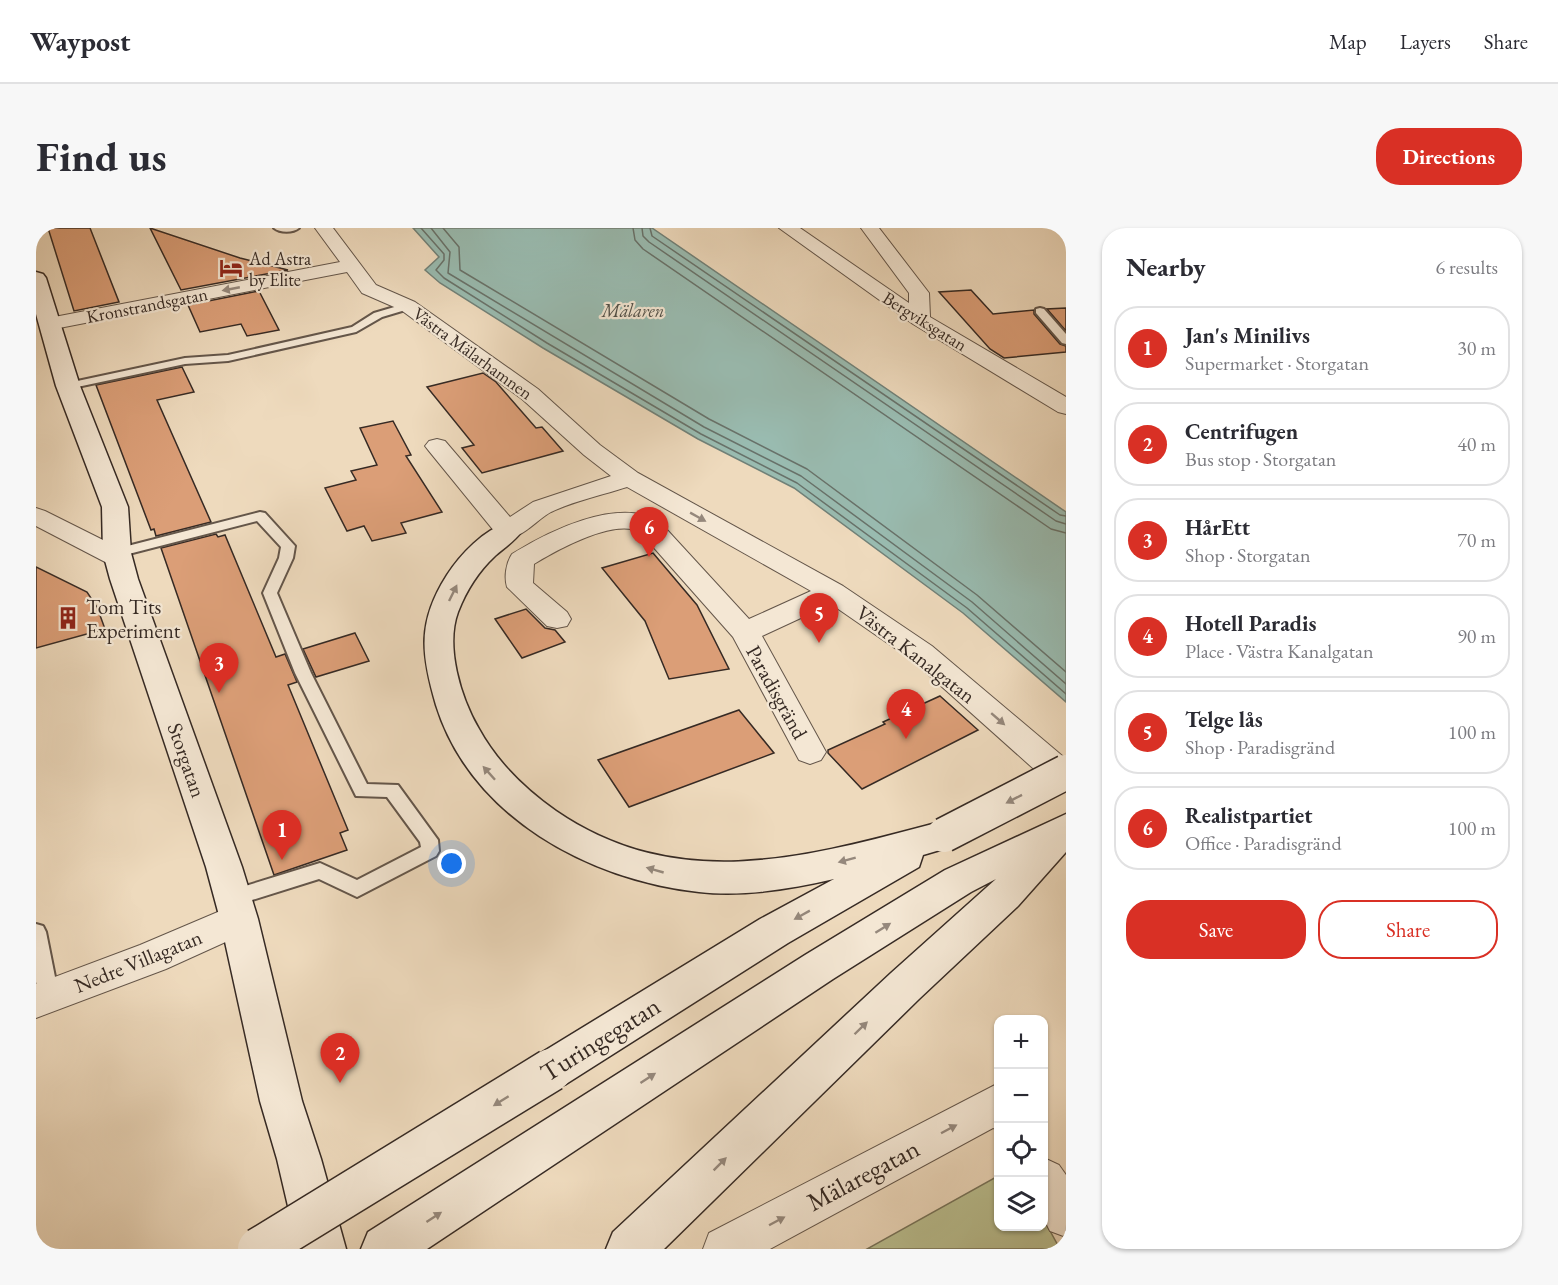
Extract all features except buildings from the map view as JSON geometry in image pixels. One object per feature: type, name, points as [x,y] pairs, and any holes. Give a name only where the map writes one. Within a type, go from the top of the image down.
[{"type":"main road","name":"Storgatan","points":[[36,278],[68,386],[116,507],[117,556],[236,908],[281,1101],[299,1158],[322,1249]]},
{"type":"main road","points":[[508,531],[464,571],[442,617],[439,657],[451,711],[485,769],[529,813],[599,853],[665,873],[735,879],[800,873],[944,835],[1066,772]]},
{"type":"main road","points":[[630,1249],[905,986],[992,883],[1066,828]]},
{"type":"main road","name":"Turingegatan","points":[[259,1249],[774,931],[944,835]]},
{"type":"main road","points":[[385,1249],[819,967],[958,882],[992,883]]},
{"type":"street","name":"Västra Mälarhamnen","points":[[324,228],[369,289],[408,306],[530,394],[592,450],[628,478]]},
{"type":"street","name":"Bergviksgatan","points":[[788,228],[920,320],[1062,402]]},
{"type":"street","points":[[870,228],[919,293],[920,320]]},
{"type":"street","name":"Kronstrandsgatan","points":[[49,324],[350,266]]},
{"type":"street","points":[[437,446],[508,531],[542,507],[628,478]]},
{"type":"street","name":"Västra Kanalgatan","points":[[628,478],[834,592],[922,653],[1066,778]]},
{"type":"street","points":[[36,516],[117,556]]},
{"type":"street","name":"Paradisgränd","points":[[557,619],[521,587],[519,581],[521,560],[536,549],[618,520],[636,520],[649,526],[745,632],[810,752]]},
{"type":"street","name":"Paradisgränd","points":[[745,632],[834,592]]},
{"type":"street","name":"Nedre Villagatan","points":[[42,999],[153,957],[236,908]]},
{"type":"street","name":"Mälaregatan","points":[[725,1249],[994,1106]]},
{"type":"street","points":[[1048,1186],[1066,1215]]},
{"type":"lane","points":[[279,228],[294,228]]},
{"type":"lane","points":[[68,386],[185,361],[228,358],[356,328],[378,315],[408,306]]},
{"type":"lane","points":[[1040,311],[1066,341]]},
{"type":"lane","points":[[117,556],[260,516],[288,546],[286,558],[270,593],[303,673],[362,791],[392,790],[429,840],[430,851],[357,889],[320,871],[236,908]]},
{"type":"lane","points":[[36,932],[42,999]]},
{"type":"green space","points":[[994,1178],[994,1231],[1048,1231],[1048,1227],[1060,1249],[867,1249]]},
{"type":"water","name":"Mälaren","points":[[413,228],[652,228],[1066,512],[1066,702],[963,613],[794,488],[698,439],[543,348],[440,283],[425,270],[439,257]]},
{"type":"place","name":"Ad Astra by Elite","points":[[231,268]]},
{"type":"place","name":"Realistpartiet","points":[[649,557]]},
{"type":"place","name":"Tom Tits Experiment","points":[[68,618]]},
{"type":"place","name":"Telge lås","points":[[819,643]]},
{"type":"place","name":"HårEtt","points":[[219,693]]},
{"type":"place","name":"Hotell Paradis","points":[[906,739]]},
{"type":"place","name":"Jan's Minilivs","points":[[282,860]]},
{"type":"place","name":"Centrifugen","points":[[340,1083]]}]
